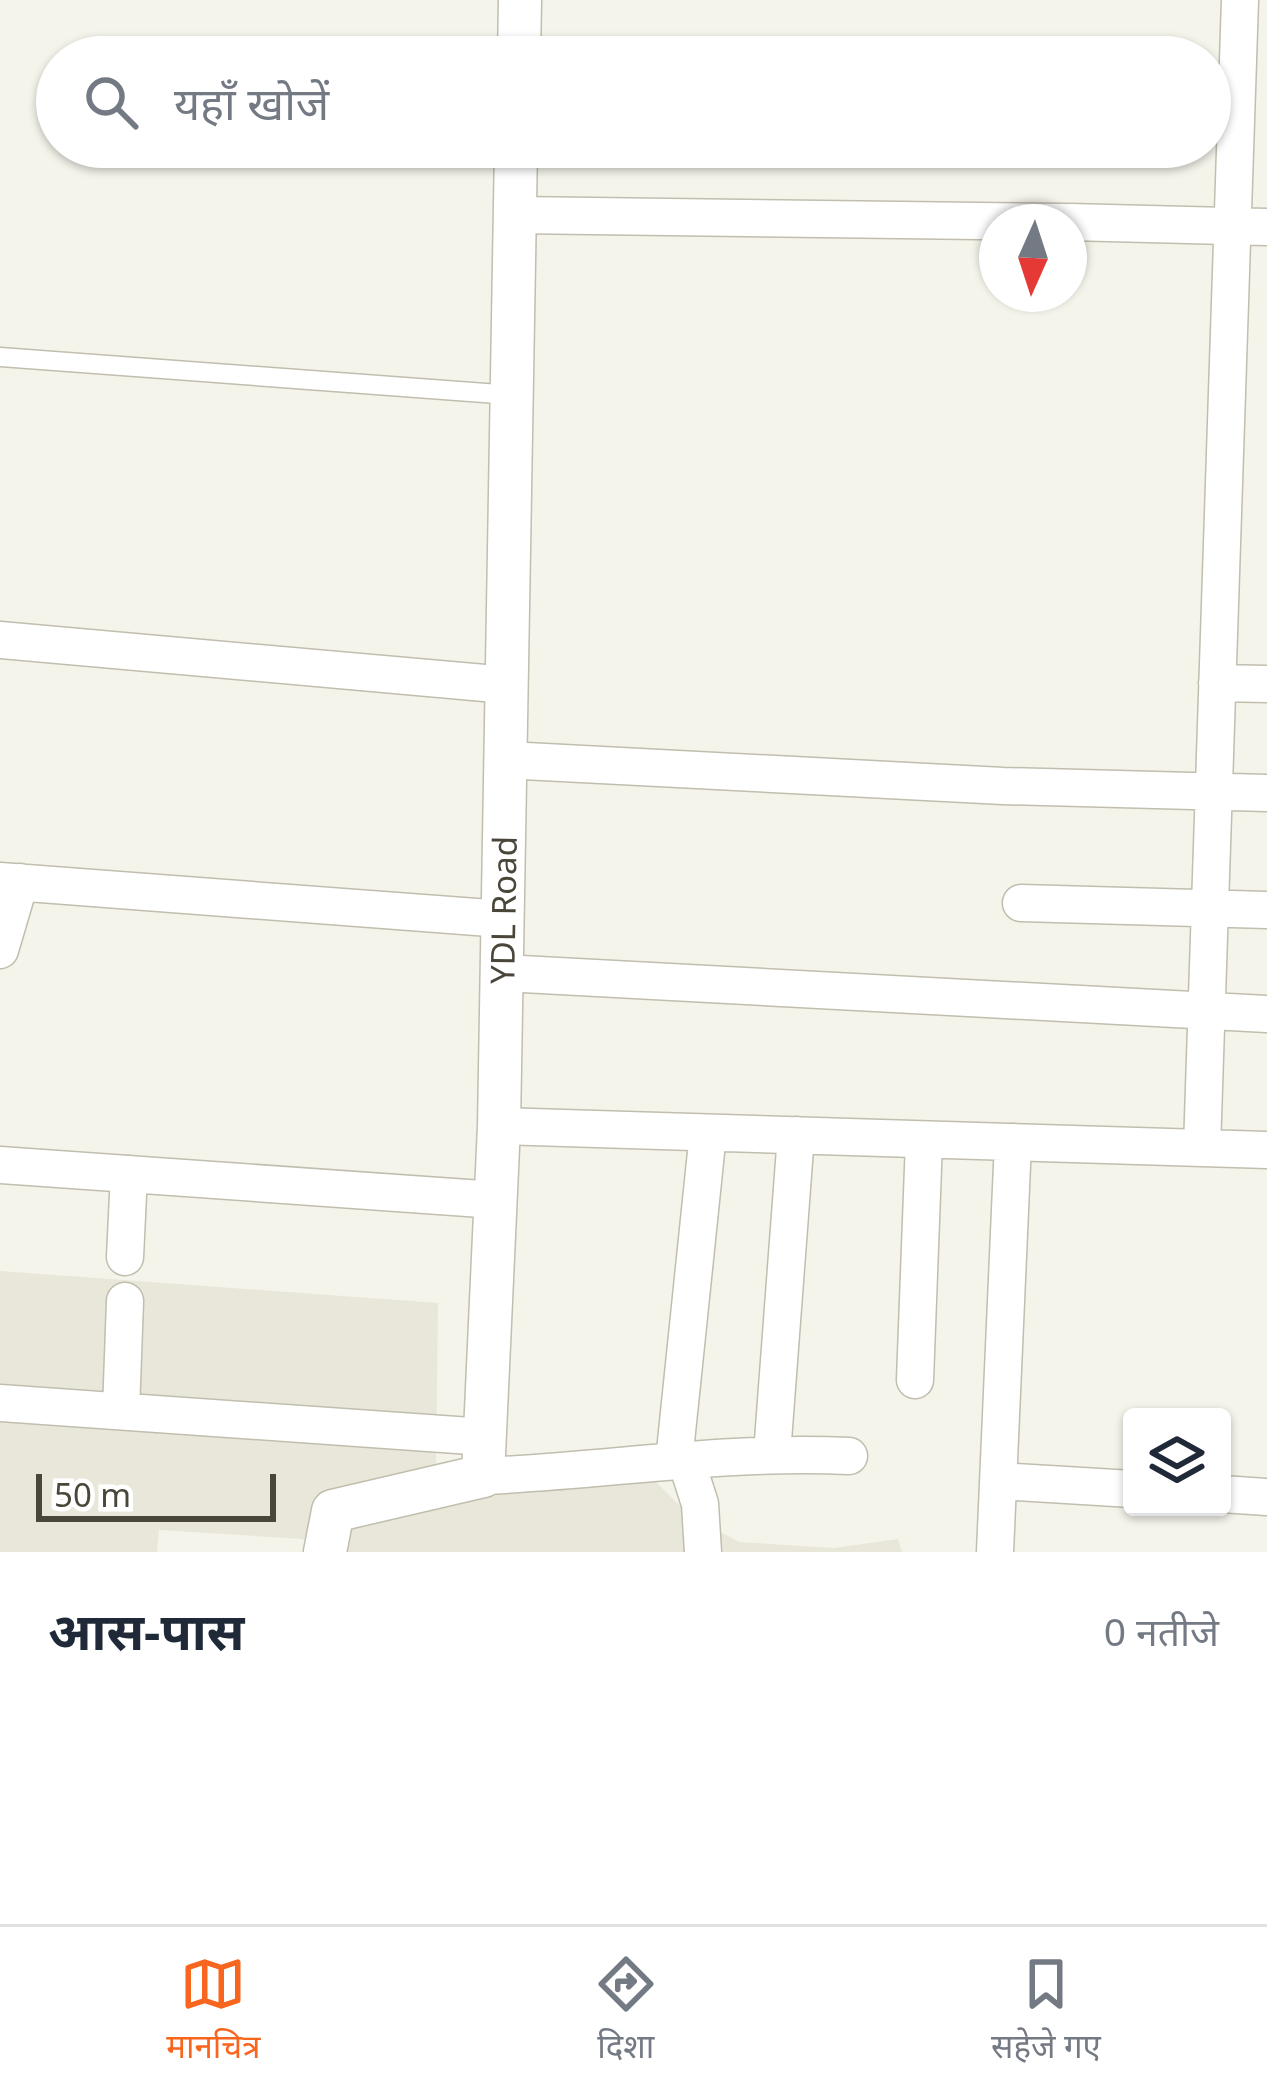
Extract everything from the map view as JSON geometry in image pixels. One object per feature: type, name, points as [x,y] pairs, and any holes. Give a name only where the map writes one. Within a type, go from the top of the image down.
[{"type":"street","points":[[519,36],[520,0]]},
{"type":"street","points":[[1202,1148],[1217,683],[1249,227],[1251,105],[1240,0]]},
{"type":"street","name":"YDL Road","points":[[484,1457],[499,1126],[516,168]]},
{"type":"street","points":[[515,215],[979,221]]},
{"type":"street","points":[[1087,223],[1249,227]]},
{"type":"street","points":[[0,640],[507,685]]},
{"type":"street","points":[[1217,683],[1267,684]]},
{"type":"street","points":[[506,760],[1003,787],[1267,793]]},
{"type":"street","points":[[0,950],[10,882],[503,919]]},
{"type":"street","points":[[1021,903],[1267,910]]},
{"type":"street","points":[[502,974],[1267,1014]]},
{"type":"street","points":[[499,1126],[1267,1150]]},
{"type":"street","points":[[704,1552],[700,1504],[680,1460],[708,1132]]},
{"type":"street","points":[[772,1454],[796,1135]]},
{"type":"street","points":[[915,1380],[924,1141]]},
{"type":"street","points":[[994,1552],[1013,1142]]},
{"type":"street","points":[[0,1165],[496,1200]]},
{"type":"street","points":[[125,1257],[129,1174]]},
{"type":"street","points":[[121,1412],[124,1301]]},
{"type":"street","points":[[0,1403],[121,1412],[484,1457],[571,1473],[772,1454],[848,1456]]},
{"type":"street","points":[[325,1552],[333,1511],[484,1457]]},
{"type":"street","points":[[998,1481],[1123,1488]]},
{"type":"street","points":[[1231,1495],[1267,1497]]},
{"type":"lane","points":[[0,357],[512,395]]},
{"type":"shaded area","points":[[0,1271],[438,1303],[436,1471],[318,1540],[159,1530],[157,1552],[0,1552]]},
{"type":"shaded area","points":[[633,1459],[688,1514],[739,1542],[834,1548],[898,1539],[902,1552],[342,1552],[340,1522]]}]
